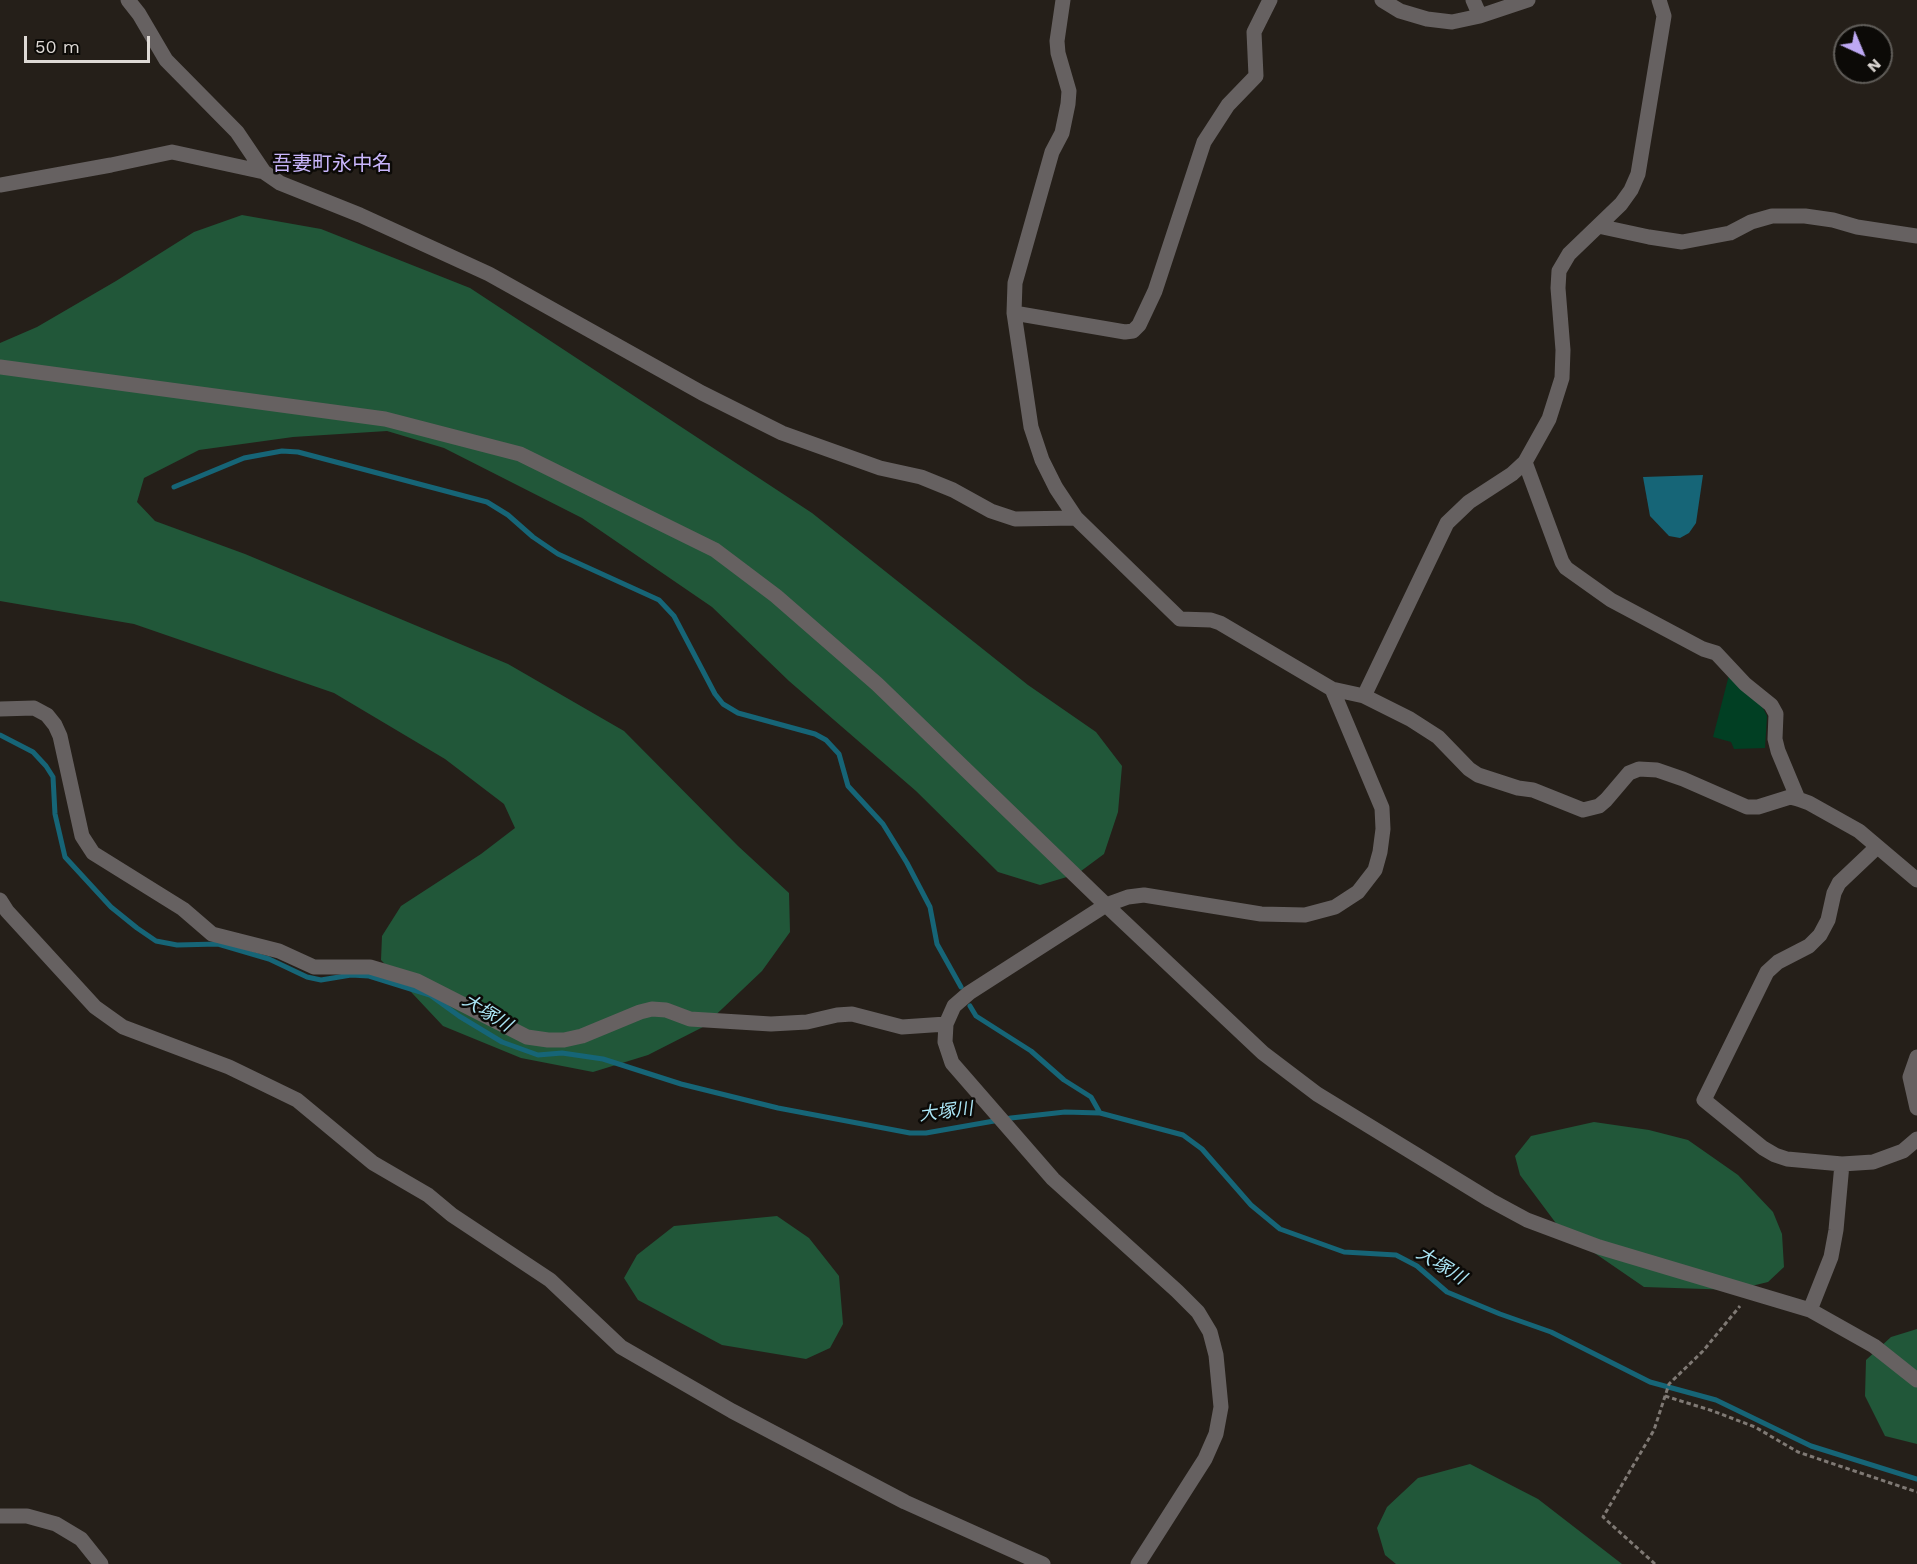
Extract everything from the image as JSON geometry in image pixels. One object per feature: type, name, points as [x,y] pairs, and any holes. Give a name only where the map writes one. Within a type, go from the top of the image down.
[{"type":"street","points":[[128,0],[139,14],[166,60],[237,132],[264,172],[279,183],[360,215],[489,274],[702,393],[782,433],[880,468],[921,477],[953,490],[992,511],[1015,519],[1076,518]]},
{"type":"street","points":[[1063,0],[1057,41],[1058,53],[1069,91],[1068,104],[1062,133],[1052,152],[1015,283],[1014,313],[1031,427],[1042,460],[1056,489],[1076,518],[1180,619],[1211,620],[1220,623],[1332,689],[1364,696],[1410,719],[1438,737],[1469,769],[1478,775],[1518,788],[1533,790],[1583,810],[1599,806],[1629,773],[1639,769],[1657,770],[1683,779],[1747,807],[1758,807],[1790,797],[1859,831],[1917,880]]},
{"type":"street","points":[[1014,313],[1125,332],[1133,331],[1139,325],[1155,291],[1204,142],[1228,105],[1256,76],[1254,32],[1270,0]]},
{"type":"street","points":[[1382,0],[1400,11],[1427,19],[1452,22],[1480,16],[1528,0]]},
{"type":"street","points":[[1473,0],[1480,16]]},
{"type":"street","points":[[1364,696],[1447,523],[1469,502],[1512,474],[1525,462],[1549,419],[1562,378],[1559,271],[1569,254],[1621,204],[1638,174],[1664,16],[1659,0]]},
{"type":"street","points":[[0,185],[172,152],[264,172]]},
{"type":"street","points":[[1598,226],[1682,242],[1730,233],[1751,222],[1772,216],[1805,216],[1917,236]]},
{"type":"street","points":[[0,367],[385,419],[520,454],[715,550],[776,596],[877,684],[1263,1053],[1317,1094],[1490,1200],[1527,1220],[1599,1247],[1810,1310],[1874,1346],[1917,1380]]},
{"type":"street","points":[[1525,462],[1566,568],[1611,600],[1703,649],[1716,653],[1745,684],[1771,705],[1776,714],[1776,745],[1798,799]]},
{"type":"street","points":[[1138,1564],[1205,1459],[1216,1434],[1221,1407],[1216,1355],[1210,1332],[1198,1312],[1053,1179],[952,1063],[945,1042],[946,1023],[954,1006],[969,993],[1106,905],[1128,897],[1144,895],[1261,914],[1305,915],[1335,907],[1358,892],[1375,870],[1383,829],[1382,808],[1332,689]]},
{"type":"street","points":[[0,709],[34,708],[48,716],[55,726],[60,736],[82,836],[93,852],[183,909],[212,934],[279,951],[314,967],[370,967],[417,981],[527,1036],[548,1040],[564,1040],[582,1036],[652,1009],[666,1010],[690,1019],[771,1024],[807,1022],[852,1014],[902,1027],[946,1023]]},
{"type":"street","points":[[1877,847],[1839,883],[1834,893],[1828,920],[1820,935],[1809,946],[1778,962],[1767,972],[1704,1100],[1763,1148],[1787,1159],[1842,1164],[1873,1162],[1903,1151],[1917,1139]]},
{"type":"street","points":[[0,900],[7,911],[95,1007],[123,1027],[229,1068],[297,1100],[374,1163],[428,1195],[452,1215],[550,1280],[621,1347],[732,1411],[904,1502],[1043,1564]]},
{"type":"street","points":[[1917,1057],[1910,1077],[1917,1108]]},
{"type":"street","points":[[1810,1310],[1831,1257],[1842,1164]]},
{"type":"street","points":[[0,1516],[27,1516],[56,1524],[81,1539],[101,1564]]},
{"type":"path","points":[[1655,1564],[1603,1517],[1622,1489],[1654,1430],[1669,1384],[1714,1338],[1752,1291]]},
{"type":"path","points":[[1665,1393],[1755,1427],[1798,1452],[1917,1492]]},
{"type":"green space","points":[[242,215],[321,229],[470,288],[812,513],[1028,685],[1096,732],[1122,766],[1118,812],[1104,854],[1077,874],[1040,885],[998,872],[916,791],[789,681],[712,607],[582,518],[444,448],[387,431],[293,437],[199,450],[144,478],[137,502],[155,521],[245,554],[508,664],[624,731],[738,846],[789,893],[790,932],[762,971],[703,1027],[648,1055],[593,1072],[521,1058],[443,1026],[381,960],[382,936],[401,906],[481,854],[515,828],[504,804],[445,759],[334,693],[134,624],[0,601],[0,343],[37,327],[194,232]]},
{"type":"green space","points":[[1729,675],[1763,708],[1767,716],[1765,748],[1734,749],[1731,742],[1713,737]]},
{"type":"green space","points":[[1594,1122],[1649,1130],[1688,1140],[1738,1175],[1773,1212],[1782,1234],[1784,1267],[1768,1282],[1735,1290],[1644,1287],[1561,1230],[1520,1175],[1515,1156],[1531,1136]]},
{"type":"green space","points":[[777,1216],[809,1238],[839,1276],[843,1324],[830,1348],[806,1359],[722,1345],[638,1300],[624,1278],[637,1255],[674,1226]]},
{"type":"green space","points":[[1917,1329],[1917,1444],[1885,1436],[1865,1396],[1866,1360],[1891,1337]]},
{"type":"green space","points":[[1470,1464],[1538,1499],[1622,1564],[1396,1564],[1385,1555],[1377,1528],[1387,1507],[1418,1478]]},
{"type":"water","points":[[1703,475],[1696,523],[1689,533],[1680,538],[1669,536],[1650,516],[1643,477]]},
{"type":"waterway","points":[[174,487],[244,458],[282,451],[298,452],[487,502],[508,515],[533,537],[558,554],[659,600],[674,616],[715,694],[723,704],[738,713],[815,734],[826,740],[839,754],[848,786],[883,824],[907,863],[930,907],[937,944],[961,987]]},
{"type":"waterway","name":"大塚川","points":[[0,735],[33,752],[53,777],[55,814],[65,857],[111,907],[156,941],[177,945],[218,944],[269,959],[307,977],[321,980],[351,975],[369,976],[430,995],[502,1042],[538,1055],[562,1053],[603,1059],[681,1084],[778,1108],[910,1133],[926,1133],[1011,1118],[1065,1112],[1100,1113],[1183,1135],[1202,1149],[1251,1205],[1280,1229],[1344,1252],[1396,1255],[1417,1266],[1447,1292],[1551,1332],[1650,1382],[1716,1400],[1811,1446],[1917,1479]]},
{"type":"waterway","points":[[970,1006],[976,1016],[1031,1051],[1064,1080],[1091,1097],[1100,1113]]},
{"type":"district","name":"吾妻町永中名","points":[[332,164]]}]
